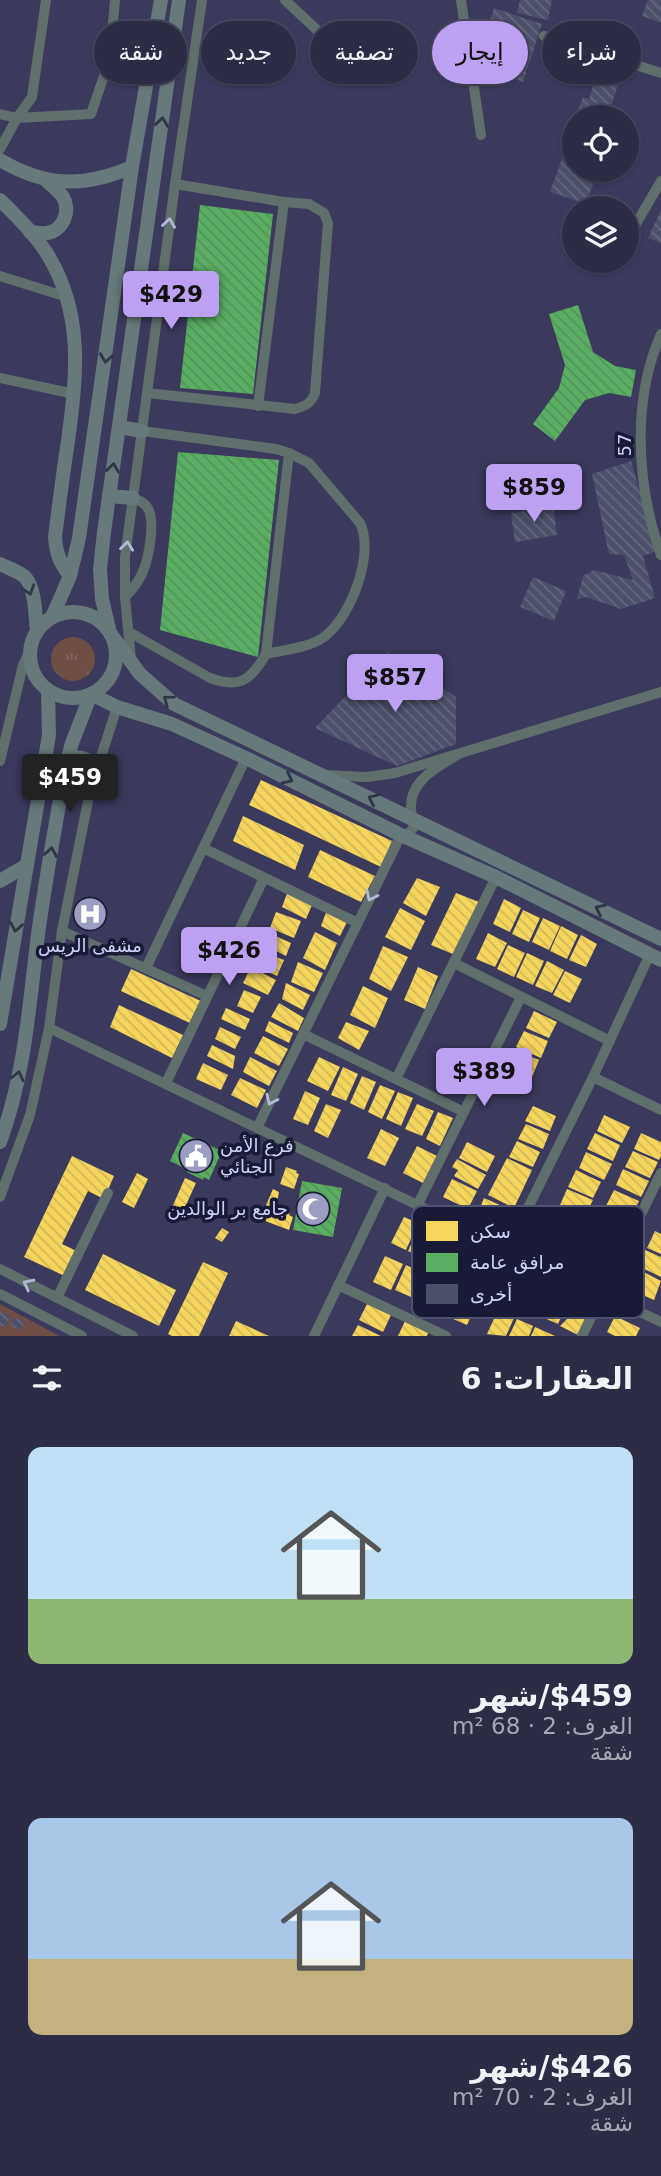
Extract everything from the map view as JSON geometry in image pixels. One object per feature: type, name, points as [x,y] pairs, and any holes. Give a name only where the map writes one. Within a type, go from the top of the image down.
[{"type":"main road","points":[[52,617],[70,576],[79,538],[132,167],[161,0]]},
{"type":"main road","points":[[179,0],[100,569],[103,599],[110,633],[115,646],[116,660],[103,686],[91,694],[69,698],[48,690],[33,671],[31,648],[37,631],[52,617],[64,612],[90,615],[102,622],[110,633],[131,663],[162,695],[187,712],[661,939]]},
{"type":"main road","points":[[0,160],[47,181],[69,183],[112,176],[132,167]]},
{"type":"main road","points":[[30,232],[45,234],[53,231],[64,219],[66,203],[47,181]]},
{"type":"main road","points":[[0,200],[46,250],[67,297],[76,345],[74,394],[54,537],[56,552],[70,576]]},
{"type":"main road","points":[[119,427],[142,431]]},
{"type":"main road","points":[[109,496],[133,498]]},
{"type":"main road","points":[[0,564],[25,577],[30,585],[37,631]]},
{"type":"main road","points":[[0,1024],[49,735],[48,690]]},
{"type":"main road","points":[[91,694],[117,708],[172,724],[246,758],[401,835],[496,877],[656,957]]},
{"type":"main road","points":[[0,1142],[25,1045],[47,878],[67,761],[91,694]]},
{"type":"main road","points":[[67,761],[81,758],[90,762],[96,770]]},
{"type":"main road","points":[[0,881],[27,865]]},
{"type":"street","points":[[0,149],[32,97],[46,0]]},
{"type":"street","points":[[0,114],[17,118],[91,114],[110,58],[115,0]]},
{"type":"street","points":[[131,663],[125,597],[125,557],[202,0]]},
{"type":"street","points":[[285,0],[310,23]]},
{"type":"street","points":[[461,0],[481,135]]},
{"type":"street","points":[[641,67],[661,73]]},
{"type":"street","points":[[639,219],[661,181]]},
{"type":"street","points":[[147,393],[295,409],[311,402],[315,393],[328,223],[324,213],[309,204],[175,184]]},
{"type":"street","points":[[258,406],[284,202]]},
{"type":"street","points":[[0,276],[67,297]]},
{"type":"street","name":"57","points":[[661,334],[655,347],[646,390],[641,445],[646,500],[661,555]]},
{"type":"street","points":[[0,378],[74,394]]},
{"type":"street","points":[[142,431],[289,453],[309,463],[360,523],[366,543],[360,579],[356,591],[331,630],[312,643],[266,654]]},
{"type":"street","points":[[129,632],[210,678],[222,682],[234,683],[248,679],[257,669],[266,654],[289,453]]},
{"type":"street","points":[[125,597],[136,585],[144,569],[152,524],[148,508],[133,498]]},
{"type":"street","points":[[0,761],[23,665],[31,648]]},
{"type":"street","points":[[322,775],[354,777],[408,769],[661,692]]},
{"type":"street","points":[[0,1197],[30,1115],[49,1028],[62,930],[96,770],[117,708]]},
{"type":"street","points":[[257,1128],[401,835],[408,834],[414,827],[411,804],[416,786],[427,775],[459,754]]},
{"type":"street","points":[[146,968],[246,758]]},
{"type":"street","points":[[203,848],[358,923]]},
{"type":"street","points":[[396,1079],[496,877]]},
{"type":"street","points":[[166,1083],[264,878]]},
{"type":"street","points":[[62,930],[207,996]]},
{"type":"street","points":[[529,1206],[610,1041],[656,957]]},
{"type":"street","points":[[454,963],[610,1041]]},
{"type":"street","points":[[418,1204],[522,997]]},
{"type":"street","points":[[49,1028],[422,1206]]},
{"type":"street","points":[[303,1034],[464,1112]]},
{"type":"street","points":[[593,1077],[661,1110]]},
{"type":"street","points":[[644,1208],[661,1173]]},
{"type":"street","points":[[314,1336],[385,1188]]},
{"type":"street","points":[[57,1298],[108,1193]]},
{"type":"street","points":[[0,1269],[133,1336]]},
{"type":"street","points":[[338,1285],[432,1333],[446,1336]]},
{"type":"street","points":[[0,1294],[82,1336]]},
{"type":"street","points":[[644,1314],[661,1322]]},
{"type":"street","points":[[582,1336],[591,1318]]},
{"type":"green space","points":[[73,637],[88,644],[95,659],[88,674],[73,681],[58,674],[51,659],[58,644]]},
{"type":"green space","points":[[0,1304],[59,1336],[0,1336]]},
{"type":"building: سكن","points":[[261,780],[392,841],[381,867],[249,805]]},
{"type":"building: سكن","points":[[243,816],[304,845],[295,870],[233,841]]},
{"type":"building: سكن","points":[[320,850],[375,876],[361,902],[308,877]]},
{"type":"building: سكن","points":[[417,878],[440,887],[426,916],[403,903]]},
{"type":"building: سكن","points":[[289,888],[315,898],[306,919],[282,907]]},
{"type":"building: سكن","points":[[456,893],[479,902],[453,954],[431,945]]},
{"type":"building: سكن","points":[[504,899],[521,908],[510,932],[493,924]]},
{"type":"building: سكن","points":[[328,907],[349,918],[340,936],[321,926]]},
{"type":"building: سكن","points":[[400,908],[425,921],[411,950],[385,937]]},
{"type":"building: سكن","points":[[523,910],[540,918],[529,942],[512,934]]},
{"type":"building: سكن","points":[[276,912],[301,921],[294,938],[270,928]]},
{"type":"building: سكن","points":[[543,918],[560,926],[549,950],[532,942]]},
{"type":"building: سكن","points":[[561,926],[578,935],[567,959],[550,951]]},
{"type":"building: سكن","points":[[267,932],[291,943],[286,956],[262,944]]},
{"type":"building: سكن","points":[[315,932],[337,943],[325,970],[303,958]]},
{"type":"building: سكن","points":[[488,933],[507,943],[495,967],[476,959]]},
{"type":"building: سكن","points":[[581,935],[597,944],[586,967],[569,960]]},
{"type":"building: سكن","points":[[508,945],[525,953],[514,977],[497,969]]},
{"type":"building: سكن","points":[[383,946],[408,957],[391,991],[369,979]]},
{"type":"building: سكن","points":[[258,950],[284,960],[277,976],[251,964]]},
{"type":"building: سكن","points":[[527,953],[544,961],[533,985],[516,977]]},
{"type":"building: سكن","points":[[547,961],[564,970],[552,993],[535,986]]},
{"type":"building: سكن","points":[[298,962],[323,973],[314,992],[291,982]]},
{"type":"building: سكن","points":[[251,967],[276,980],[268,995],[243,983]]},
{"type":"building: سكن","points":[[418,967],[438,976],[425,1009],[404,1000]]},
{"type":"building: سكن","points":[[131,969],[203,1002],[192,1024],[121,991]]},
{"type":"building: سكن","points":[[565,971],[582,979],[570,1003],[553,995]]},
{"type":"building: سكن","points":[[286,983],[310,995],[303,1010],[282,999]]},
{"type":"building: سكن","points":[[363,986],[388,998],[375,1028],[350,1015]]},
{"type":"building: سكن","points":[[244,990],[261,997],[253,1013],[237,1006]]},
{"type":"building: سكن","points":[[279,1003],[304,1018],[298,1031],[271,1017]]},
{"type":"building: سكن","points":[[119,1005],[183,1035],[172,1058],[110,1027]]},
{"type":"building: سكن","points":[[226,1008],[250,1019],[245,1030],[221,1019]]},
{"type":"building: سكن","points":[[534,1011],[557,1022],[549,1038],[526,1028]]},
{"type":"building: سكن","points":[[269,1021],[293,1033],[289,1043],[265,1031]]},
{"type":"building: سكن","points":[[346,1022],[369,1031],[359,1050],[338,1038]]},
{"type":"building: سكن","points":[[220,1027],[241,1037],[235,1049],[215,1039]]},
{"type":"building: سكن","points":[[524,1031],[548,1041],[541,1058],[516,1047]]},
{"type":"building: سكن","points":[[263,1036],[288,1049],[279,1066],[254,1053]]},
{"type":"building: سكن","points":[[212,1045],[235,1056],[233,1069],[207,1056]]},
{"type":"building: سكن","points":[[515,1050],[539,1060],[532,1077],[507,1066]]},
{"type":"building: سكن","points":[[250,1057],[277,1071],[269,1086],[243,1072]]},
{"type":"building: سكن","points":[[319,1057],[340,1067],[328,1091],[307,1081]]},
{"type":"building: سكن","points":[[203,1063],[228,1075],[221,1090],[196,1079]]},
{"type":"building: سكن","points":[[343,1067],[358,1074],[346,1101],[331,1095]]},
{"type":"building: سكن","points":[[362,1076],[376,1082],[364,1110],[350,1103]]},
{"type":"building: سكن","points":[[240,1078],[266,1090],[257,1108],[231,1095]]},
{"type":"building: سكن","points":[[380,1085],[395,1091],[382,1119],[368,1112]]},
{"type":"building: سكن","points":[[305,1091],[320,1098],[308,1125],[293,1119]]},
{"type":"building: سكن","points":[[398,1092],[413,1098],[401,1126],[386,1119]]},
{"type":"building: سكن","points":[[326,1104],[341,1110],[328,1138],[314,1131]]},
{"type":"building: سكن","points":[[417,1104],[434,1111],[422,1136],[405,1129]]},
{"type":"building: سكن","points":[[533,1106],[556,1116],[550,1131],[525,1121]]},
{"type":"building: سكن","points":[[438,1112],[453,1118],[440,1146],[426,1139]]},
{"type":"building: سكن","points":[[604,1115],[630,1127],[622,1143],[597,1131]]},
{"type":"building: سكن","points":[[526,1124],[549,1134],[543,1149],[518,1139]]},
{"type":"building: سكن","points":[[381,1129],[399,1138],[385,1166],[367,1158]]},
{"type":"building: سكن","points":[[595,1133],[620,1145],[613,1161],[587,1149]]},
{"type":"building: سكن","points":[[641,1133],[661,1142],[659,1160],[634,1149]]},
{"type":"building: سكن","points":[[517,1141],[540,1152],[533,1167],[509,1157]]},
{"type":"building: سكن","points":[[467,1142],[495,1156],[487,1172],[459,1158]]},
{"type":"building: سكن","points":[[417,1146],[437,1156],[423,1183],[403,1173]]},
{"type":"building: سكن","points":[[633,1151],[658,1162],[650,1178],[625,1167]]},
{"type":"building: سكن","points":[[586,1152],[612,1164],[604,1180],[579,1168]]},
{"type":"building: سكن","points":[[72,1156],[114,1176],[104,1199],[88,1191],[62,1244],[81,1253],[69,1278],[24,1257]]},
{"type":"building: سكن","points":[[507,1158],[532,1170],[515,1206],[488,1195]]},
{"type":"building: سكن","points":[[457,1159],[486,1175],[478,1189],[454,1176],[458,1170],[452,1167]]},
{"type":"building: سكن","points":[[286,1167],[299,1174],[294,1189],[280,1184]]},
{"type":"building: سكن","points":[[623,1169],[649,1181],[641,1197],[616,1185]]},
{"type":"building: سكن","points":[[576,1170],[601,1182],[593,1198],[568,1187]]},
{"type":"building: سكن","points":[[137,1173],[148,1179],[134,1208],[122,1202]]},
{"type":"building: سكن","points":[[185,1178],[196,1183],[181,1216],[170,1212]]},
{"type":"building: سكن","points":[[452,1179],[477,1191],[470,1206],[462,1206],[443,1197]]},
{"type":"building: سكن","points":[[273,1189],[279,1192],[276,1208],[290,1212],[289,1215],[293,1217],[289,1230],[260,1219]]},
{"type":"building: سكن","points":[[567,1189],[593,1200],[590,1206],[560,1205]]},
{"type":"building: سكن","points":[[614,1190],[639,1201],[636,1206],[606,1206]]},
{"type":"building: سكن","points":[[484,1198],[502,1206],[481,1206]]},
{"type":"building: سكن","points":[[404,1217],[412,1220],[412,1236],[406,1250],[391,1243]]},
{"type":"building: سكن","points":[[222,1228],[229,1232],[222,1242],[215,1238]]},
{"type":"building: سكن","points":[[655,1231],[661,1234],[661,1254],[647,1248]]},
{"type":"building: سكن","points":[[645,1250],[661,1257],[661,1277],[644,1269]]},
{"type":"building: سكن","points":[[103,1254],[176,1290],[159,1326],[85,1290]]},
{"type":"building: سكن","points":[[385,1256],[403,1264],[391,1290],[373,1282]]},
{"type":"building: سكن","points":[[203,1262],[228,1273],[199,1336],[172,1336],[168,1334]]},
{"type":"building: سكن","points":[[406,1265],[412,1268],[411,1297],[395,1290]]},
{"type":"building: سكن","points":[[644,1272],[661,1281],[654,1300],[644,1296]]},
{"type":"building: سكن","points":[[367,1304],[391,1315],[383,1332],[359,1320]]},
{"type":"building: سكن","points":[[451,1318],[470,1318],[467,1325]]},
{"type":"building: سكن","points":[[494,1318],[514,1318],[506,1336],[487,1334]]},
{"type":"building: سكن","points":[[544,1318],[561,1318],[558,1324]]},
{"type":"building: سكن","points":[[568,1318],[585,1318],[578,1335],[560,1326]]},
{"type":"building: سكن","points":[[614,1318],[640,1328],[636,1336],[615,1336],[607,1332]]},
{"type":"building: سكن","points":[[517,1319],[533,1326],[529,1336],[509,1336]]},
{"type":"building: سكن","points":[[236,1321],[269,1336],[229,1336]]},
{"type":"building: سكن","points":[[405,1321],[428,1333],[427,1336],[398,1336]]},
{"type":"building: سكن","points":[[358,1325],[381,1336],[352,1336]]},
{"type":"building: سكن","points":[[535,1327],[555,1336],[531,1336]]},
{"type":"building: مرافق عامة","points":[[200,205],[273,214],[253,394],[180,388]]},
{"type":"building: مرافق عامة","points":[[578,305],[593,352],[615,366],[636,370],[631,397],[609,393],[585,400],[555,441],[533,424],[559,388],[565,365],[549,314]]},
{"type":"building: مرافق عامة","points":[[178,452],[279,460],[258,657],[160,630]]},
{"type":"building: مرافق عامة","name":"فرع الأمن الجنائي","points":[[183,1133],[222,1151],[209,1180],[204,1177],[203,1180],[170,1161]]},
{"type":"building: مرافق عامة","points":[[302,1181],[342,1188],[333,1237],[293,1230]]},
{"type":"building: أخرى","points":[[520,0],[552,0],[548,20],[517,13]]},
{"type":"building: أخرى","points":[[648,0],[661,0],[661,23],[642,16]]},
{"type":"building: أخرى","points":[[494,8],[542,24],[528,67],[528,21],[490,21]]},
{"type":"building: أخرى","points":[[594,84],[618,84],[612,105],[580,105],[583,97],[589,99]]},
{"type":"building: أخرى","points":[[562,158],[562,182],[593,184],[589,196],[562,196],[550,192]]},
{"type":"building: أخرى","points":[[661,210],[661,243],[648,238]]},
{"type":"building: أخرى","points":[[631,461],[657,551],[643,556],[655,598],[621,609],[586,597],[577,599],[583,576],[594,570],[633,580],[624,555],[609,554],[592,474]]},
{"type":"building: أخرى","points":[[553,506],[557,535],[515,542],[511,513]]},
{"type":"building: أخرى","points":[[533,577],[566,591],[554,621],[520,607]]},
{"type":"building: أخرى","points":[[388,652],[456,697],[456,744],[397,766],[315,728]]},
{"type":"building: أخرى","points":[[0,1312],[10,1315],[6,1327],[0,1325]]},
{"type":"building: أخرى","points":[[13,1317],[24,1321],[21,1330],[10,1326]]},
{"type":"place","name":"مشفى الريس","points":[[90,914]]},
{"type":"place","name":"فرع الأمن الجنائي","points":[[196,1156]]},
{"type":"place","name":"جامع بر الوالدين","points":[[313,1209]]}]
